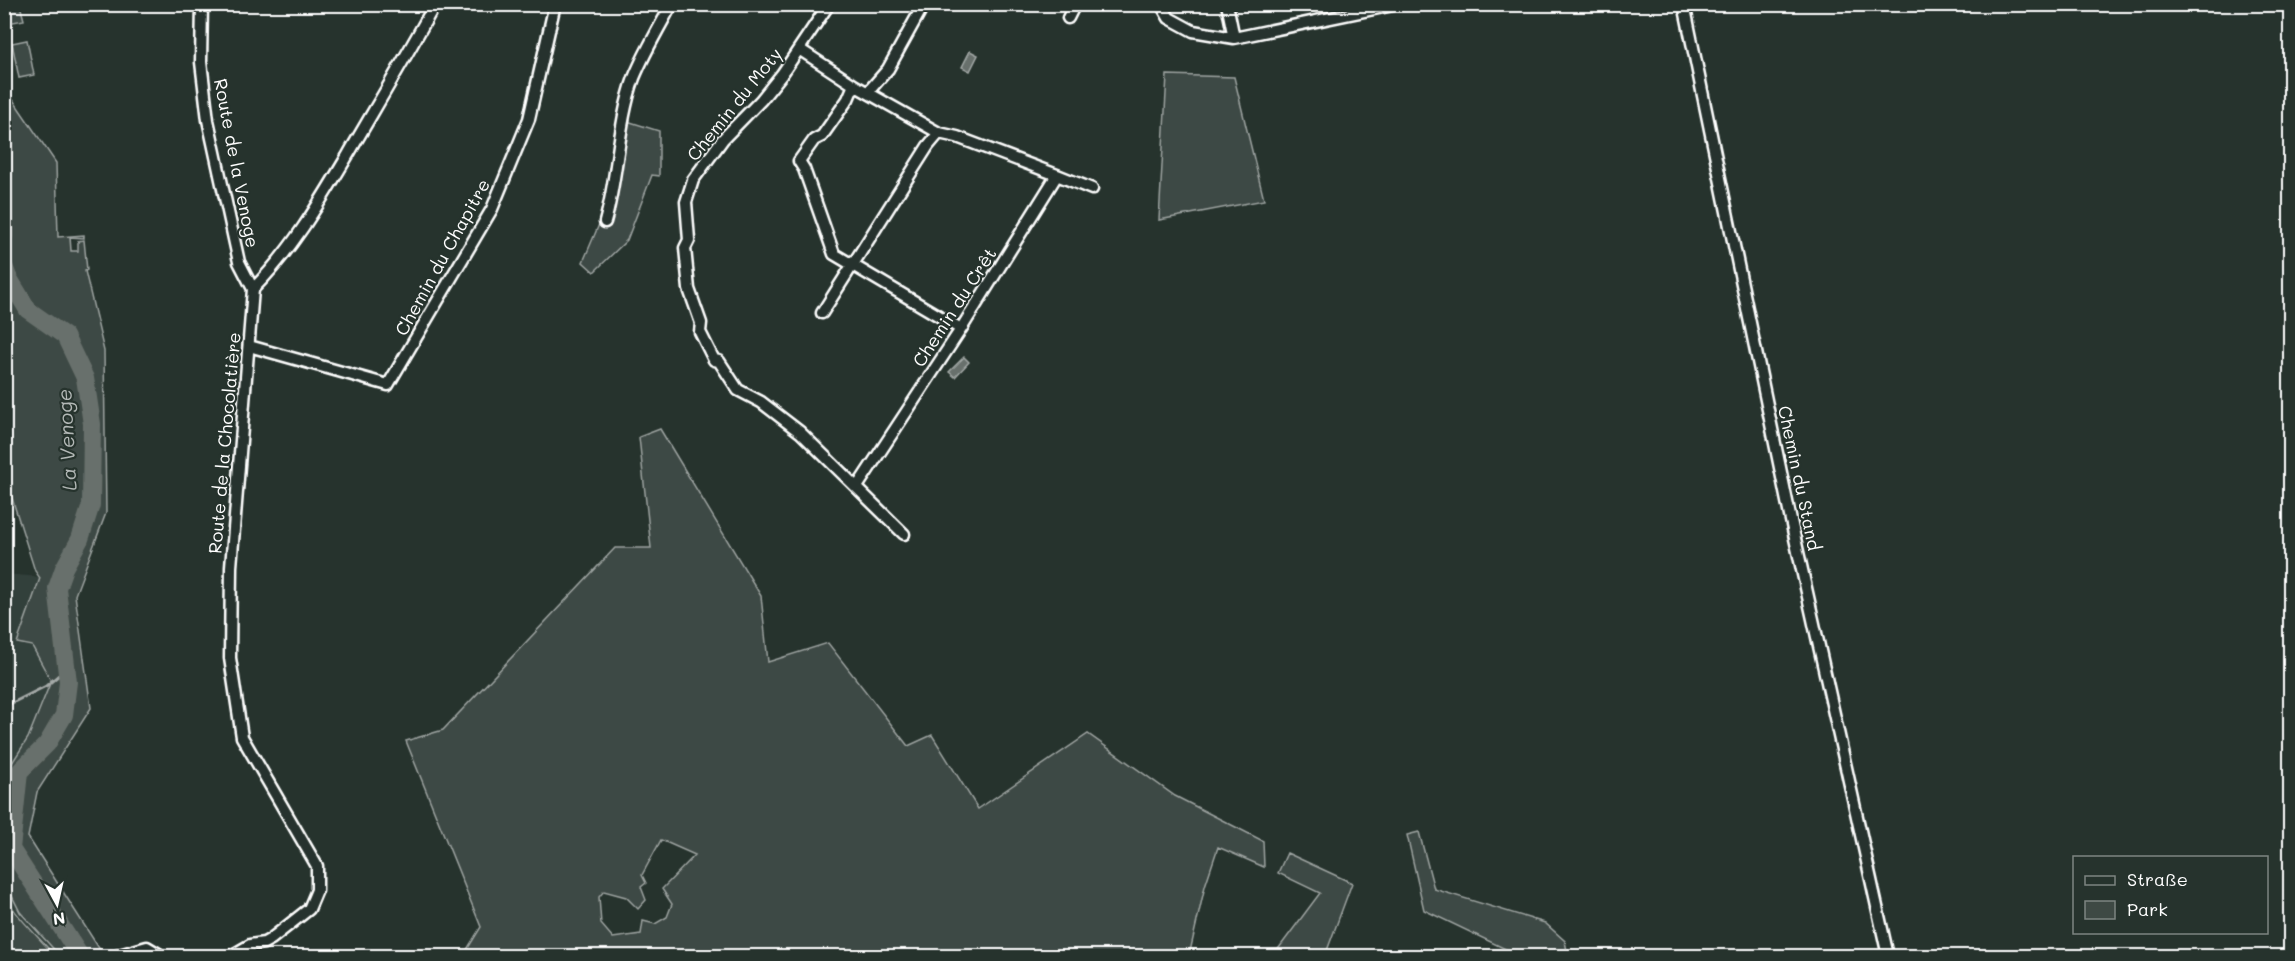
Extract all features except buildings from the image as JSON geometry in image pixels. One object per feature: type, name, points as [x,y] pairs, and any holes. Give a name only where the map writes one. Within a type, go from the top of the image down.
[{"type":"street","name":"Route de la Venoge","points":[[202,4],[201,62],[208,120],[239,262],[253,289]]},
{"type":"street","points":[[253,289],[291,245],[326,192],[435,4]]},
{"type":"street","name":"Chemin du Chapitre","points":[[249,346],[388,385],[492,209],[529,119],[555,4]]},
{"type":"street","points":[[604,222],[612,194],[625,114],[634,78],[672,4]]},
{"type":"street","name":"Chemin du Moty","points":[[829,4],[799,50],[761,100],[720,143],[693,180],[686,202],[689,240],[685,248],[689,289],[701,323],[700,332],[709,351],[738,390],[761,402],[800,432],[904,534]]},
{"type":"street","points":[[868,93],[888,69],[924,4]]},
{"type":"street","points":[[1068,18],[1075,4]]},
{"type":"street","points":[[1161,4],[1169,18],[1192,31],[1234,38],[1398,4]]},
{"type":"street","points":[[1227,4],[1234,38]]},
{"type":"street","name":"Chemin du Stand","points":[[1684,4],[1788,504],[1888,957]]},
{"type":"street","points":[[799,50],[854,85],[939,133],[957,137],[1092,189]]},
{"type":"street","points":[[854,85],[848,99],[822,136],[814,140],[799,161],[804,168],[834,254],[961,329]]},
{"type":"street","points":[[822,313],[928,146],[939,133]]},
{"type":"street","name":"Chemin du Crêt","points":[[857,487],[961,329],[1057,175]]},
{"type":"street","name":"Route de la Chocolatière","points":[[231,957],[250,945],[264,943],[304,914],[309,909],[317,890],[317,866],[242,737],[230,658],[231,567],[253,289]]},
{"type":"street","points":[[119,955],[147,947],[162,957]]},
{"type":"shaded area","points":[[970,51],[978,55],[970,71],[962,67]]},
{"type":"shaded area","points":[[964,357],[969,362],[955,377],[949,372]]},
{"type":"shaded area","points":[[5,574],[40,577],[30,609],[32,646],[51,681],[28,738],[5,774]]},
{"type":"shaded area","points":[[4,880],[20,912],[60,956],[5,956]]},
{"type":"green space","points":[[4,5],[20,5],[24,20],[8,23]]},
{"type":"green space","points":[[27,40],[34,75],[19,78],[12,43]]},
{"type":"green space","points":[[1167,75],[1234,77],[1264,200],[1159,220]]},
{"type":"green space","points":[[5,88],[56,163],[58,237],[84,235],[84,238],[70,237],[71,251],[78,251],[78,241],[84,240],[87,270],[85,271],[104,351],[106,513],[75,595],[91,708],[37,792],[28,837],[104,956],[60,956],[20,912],[4,880],[5,774],[28,738],[51,681],[32,646],[17,643],[40,578],[35,571],[5,476]]},
{"type":"green space","points":[[627,121],[659,131],[659,176],[652,175],[627,240],[594,272],[583,262],[606,208]]},
{"type":"green space","points":[[660,429],[761,596],[768,662],[828,643],[908,746],[932,735],[978,809],[1088,734],[1175,796],[1263,841],[1264,867],[1218,847],[1205,886],[1189,956],[463,956],[481,927],[406,741],[443,730],[615,548],[651,548],[639,437]],"holes":[[[661,840],[695,855],[662,889],[672,904],[667,917],[655,924],[643,921],[641,934],[613,938],[601,924],[599,897],[604,891],[626,897],[638,909],[646,900],[641,887],[646,883],[642,875]]]},
{"type":"green space","points":[[1419,832],[1434,889],[1545,923],[1565,941],[1568,956],[1520,956],[1424,910],[1407,835]]},
{"type":"green space","points":[[1287,853],[1352,883],[1325,956],[1273,956],[1320,893],[1278,873]]},
{"type":"green space","points":[[5,896],[22,920],[55,956],[5,956]]},
{"type":"waterway","name":"La Venoge","points":[[4,142],[4,236]]},
{"type":"waterway","name":"La Venoge","points":[[4,266],[28,310],[65,336],[85,378],[92,424],[91,505],[80,539],[64,568],[57,588],[68,682],[64,715],[47,744],[19,772],[11,849],[80,956]]},
{"type":"waterway","points":[[4,707],[46,686],[66,669]]}]
